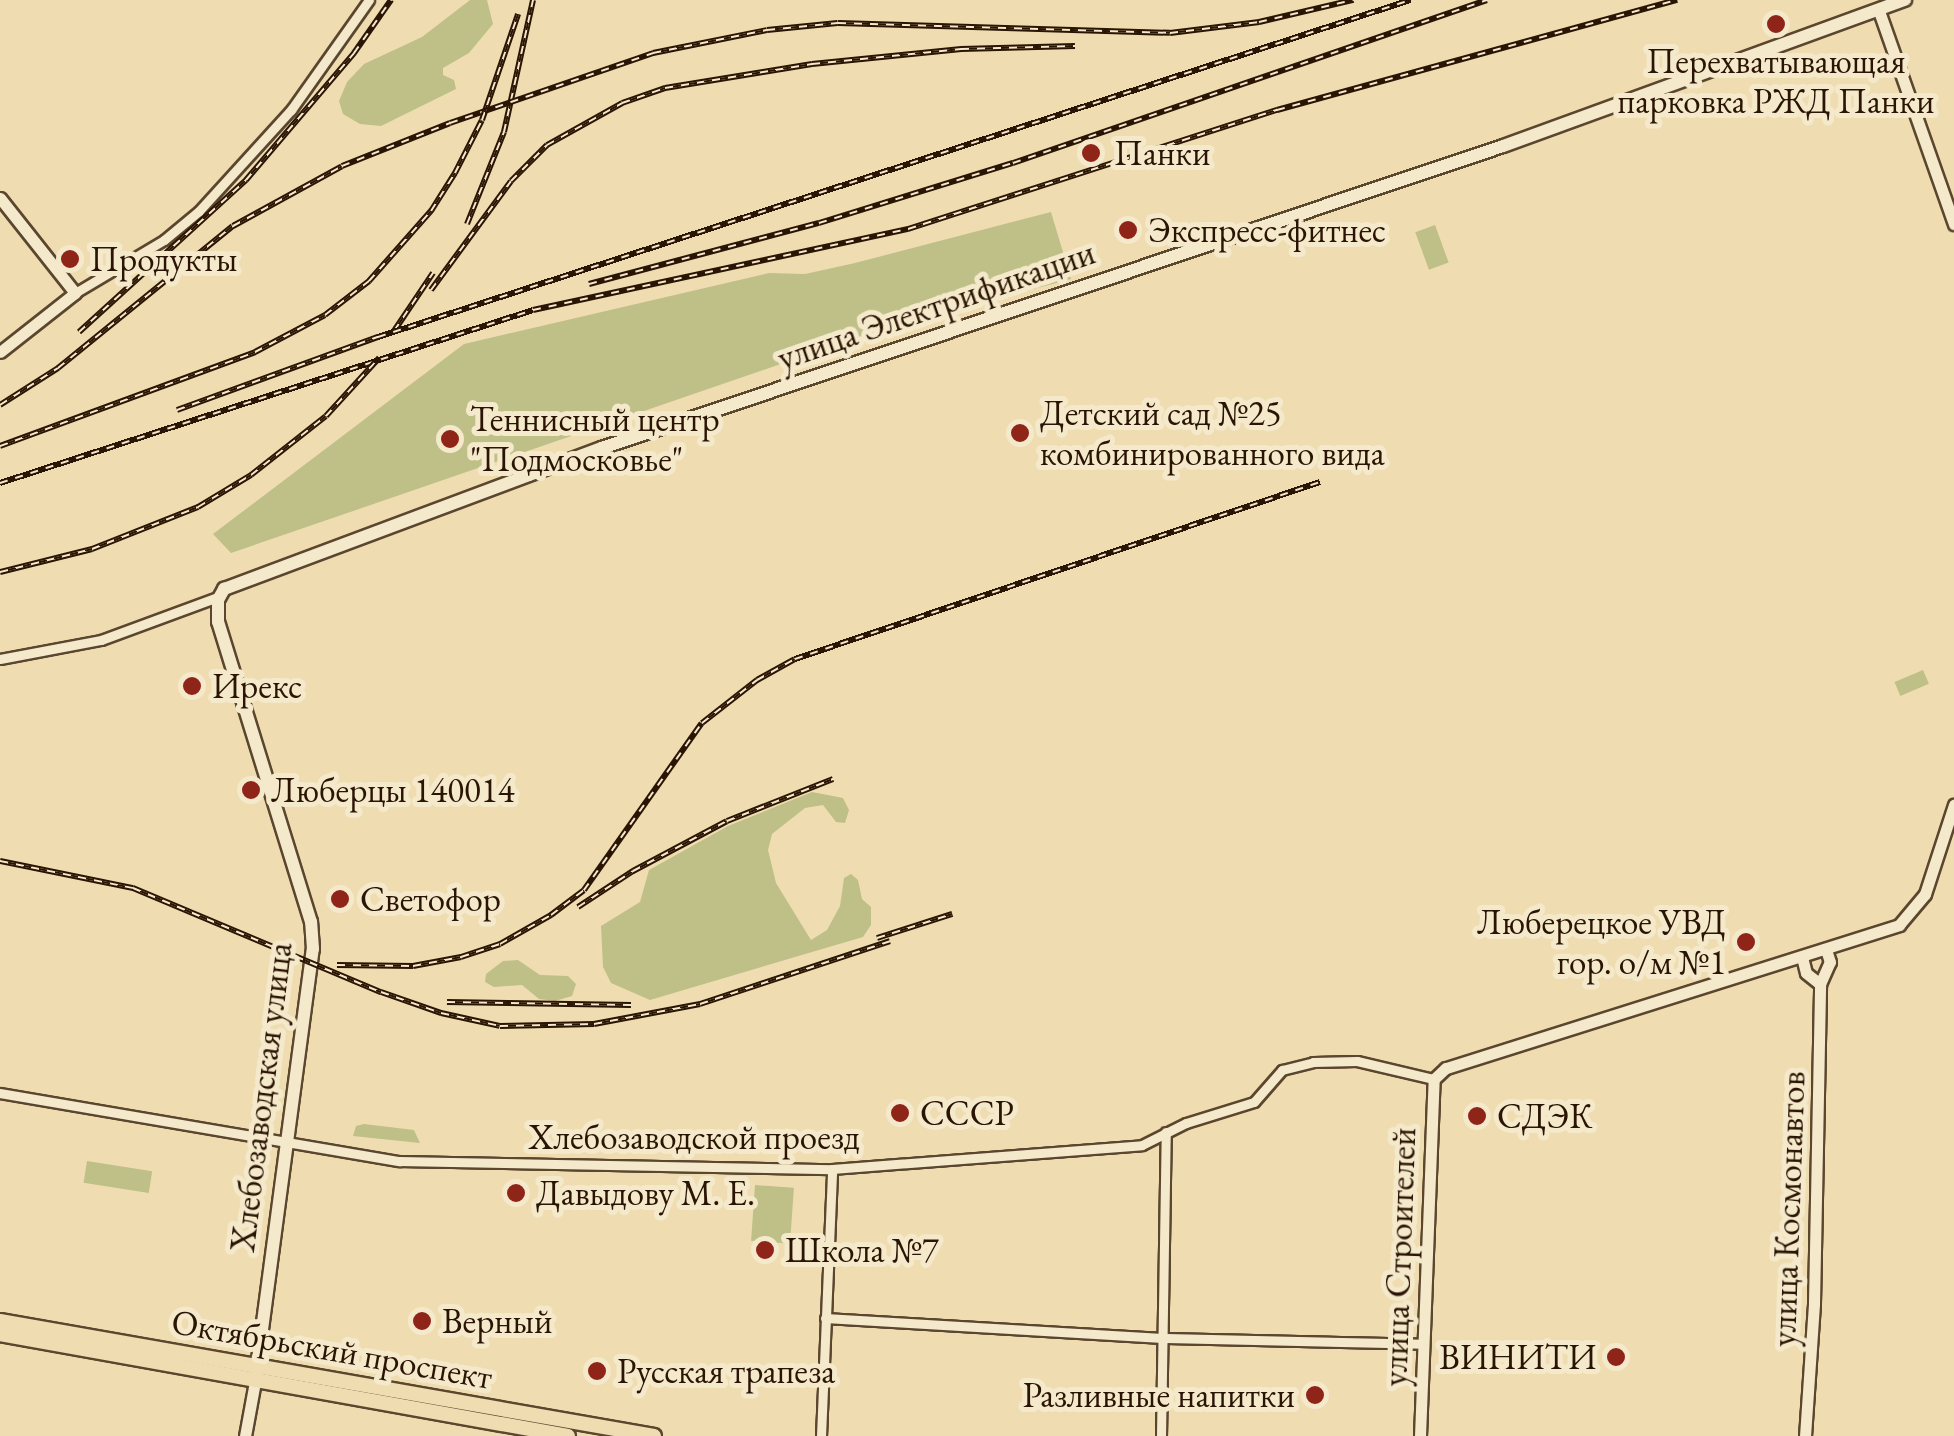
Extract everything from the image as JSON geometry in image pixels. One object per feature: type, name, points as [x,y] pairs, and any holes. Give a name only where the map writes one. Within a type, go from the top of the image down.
[{"type":"main road","name":"улица Электрификации","points":[[218,598],[235,581],[602,448],[1486,152],[1906,0]]},
{"type":"main road","name":"Хлебозаводская улица","points":[[218,598],[218,622],[311,922],[312,963],[256,1374]]},
{"type":"main road","name":"Октябрьский проспект","points":[[0,1321],[568,1436]]},
{"type":"main road","name":"Октябрьский проспект","points":[[0,1334],[654,1436]]},
{"type":"street","points":[[0,352],[75,293],[164,240],[226,185],[291,110],[369,0]]},
{"type":"street","points":[[1879,10],[1954,224]]},
{"type":"street","points":[[0,198],[75,293]]},
{"type":"street","points":[[0,659],[101,640],[218,598]]},
{"type":"street","points":[[1434,1079],[1451,1066],[1826,950],[1908,918],[1924,894],[1954,805]]},
{"type":"street","name":"улица Космонавтов","points":[[1805,1436],[1814,1303],[1820,984],[1830,962],[1826,950]]},
{"type":"street","points":[[1802,957],[1806,973],[1820,984]]},
{"type":"street","name":"Хлебозаводской проезд","points":[[0,1093],[399,1160],[832,1169],[1142,1144],[1254,1102],[1282,1070],[1312,1062],[1357,1061],[1434,1079]]},
{"type":"street","name":"улица Строителей","points":[[1420,1436],[1434,1079]]},
{"type":"street","points":[[1161,1436],[1166,1338],[1166,1132]]},
{"type":"street","points":[[821,1436],[832,1169]]},
{"type":"street","points":[[825,1318],[1166,1338],[1423,1344]]},
{"type":"street","name":"Хлебозаводская улица","points":[[245,1436],[256,1374]]},
{"type":"green space","points":[[470,0],[487,0],[493,24],[469,53],[443,68],[443,75],[454,80],[456,89],[381,126],[360,124],[343,114],[339,101],[347,82],[364,64],[422,37]]},
{"type":"green space","name":"Теннисный центр \"Подмосковье\"","points":[[1051,212],[1071,279],[874,332],[231,553],[213,534],[464,344],[769,273],[805,274],[855,263]]},
{"type":"green space","points":[[1435,225],[1449,263],[1429,270],[1415,232]]},
{"type":"green space","points":[[1923,670],[1929,684],[1900,696],[1894,682]]},
{"type":"green space","points":[[812,792],[843,798],[849,810],[845,823],[836,822],[823,805],[805,808],[772,834],[768,850],[776,883],[811,940],[827,930],[840,906],[844,878],[851,874],[858,880],[862,899],[871,907],[871,925],[863,937],[650,1000],[611,983],[603,967],[601,926],[640,902],[649,870],[728,826]]},
{"type":"green space","points":[[518,960],[540,975],[568,976],[576,984],[572,996],[555,1001],[539,999],[522,985],[494,987],[485,982],[486,974],[503,961]]},
{"type":"green space","points":[[356,1126],[414,1130],[420,1143],[353,1136]]},
{"type":"green space","points":[[87,1161],[152,1171],[149,1193],[84,1183]]},
{"type":"green space","points":[[755,1185],[794,1188],[790,1244],[751,1241]]},
{"type":"railway","points":[[79,332],[246,180],[354,53],[391,0]]},
{"type":"railway","points":[[467,224],[504,132],[533,0]]},
{"type":"railway","points":[[0,405],[58,368],[233,226],[342,166],[450,123],[653,53],[767,30],[838,23],[1170,33],[1259,22],[1353,0]]},
{"type":"railway","points":[[177,410],[378,337],[1410,0]]},
{"type":"railway","points":[[589,284],[819,223],[1013,163],[1487,0]]},
{"type":"railway","points":[[0,483],[533,310],[908,229],[1277,110],[1677,0]]},
{"type":"railway","points":[[0,446],[255,352],[325,315],[369,281],[431,211],[455,173],[482,120],[518,14]]},
{"type":"railway","points":[[431,290],[511,181],[547,145],[622,103],[665,88],[812,64],[961,49],[1075,46]]},
{"type":"railway","points":[[394,331],[433,273]]},
{"type":"railway","points":[[0,572],[92,549],[198,507],[251,475],[326,416],[379,358]]},
{"type":"railway","points":[[337,965],[413,966],[461,957],[500,944],[551,915],[584,890],[702,723],[757,680],[795,659],[1320,482]]},
{"type":"railway","points":[[578,907],[633,871],[727,821],[833,779]]},
{"type":"railway","points":[[0,861],[133,888],[381,992],[441,1013],[500,1026],[594,1024],[700,1004],[890,941]]},
{"type":"railway","points":[[877,938],[952,914]]},
{"type":"railway","points":[[447,1002],[631,1005]]},
{"type":"place","name":"Перехватывающая парковка РЖД Панки","points":[[1776,24]]},
{"type":"place","name":"Панки","points":[[1091,153]]},
{"type":"place","name":"Экспресс-фитнес","points":[[1128,230]]},
{"type":"place","name":"Продукты","points":[[70,259]]},
{"type":"place","name":"Детский сад №25 комбинированного вида","points":[[1020,433]]},
{"type":"place","name":"Теннисный центр \"Подмосковье\"","points":[[450,439]]},
{"type":"place","name":"Ирекс","points":[[192,686]]},
{"type":"place","name":"Люберцы 140014","points":[[251,790]]},
{"type":"place","name":"Светофор","points":[[340,899]]},
{"type":"place","name":"Люберецкое УВД гор. о/м №1","points":[[1746,942]]},
{"type":"place","name":"СССР","points":[[900,1113]]},
{"type":"place","name":"СДЭК","points":[[1477,1116]]},
{"type":"place","name":"Давыдову М. Е.","points":[[516,1193]]},
{"type":"place","name":"Школа №7","points":[[765,1250]]},
{"type":"place","name":"Верный","points":[[422,1321]]},
{"type":"place","name":"ВИНИТИ","points":[[1616,1357]]},
{"type":"place","name":"Русская трапеза","points":[[597,1371]]},
{"type":"place","name":"Разливные напитки","points":[[1315,1395]]}]
